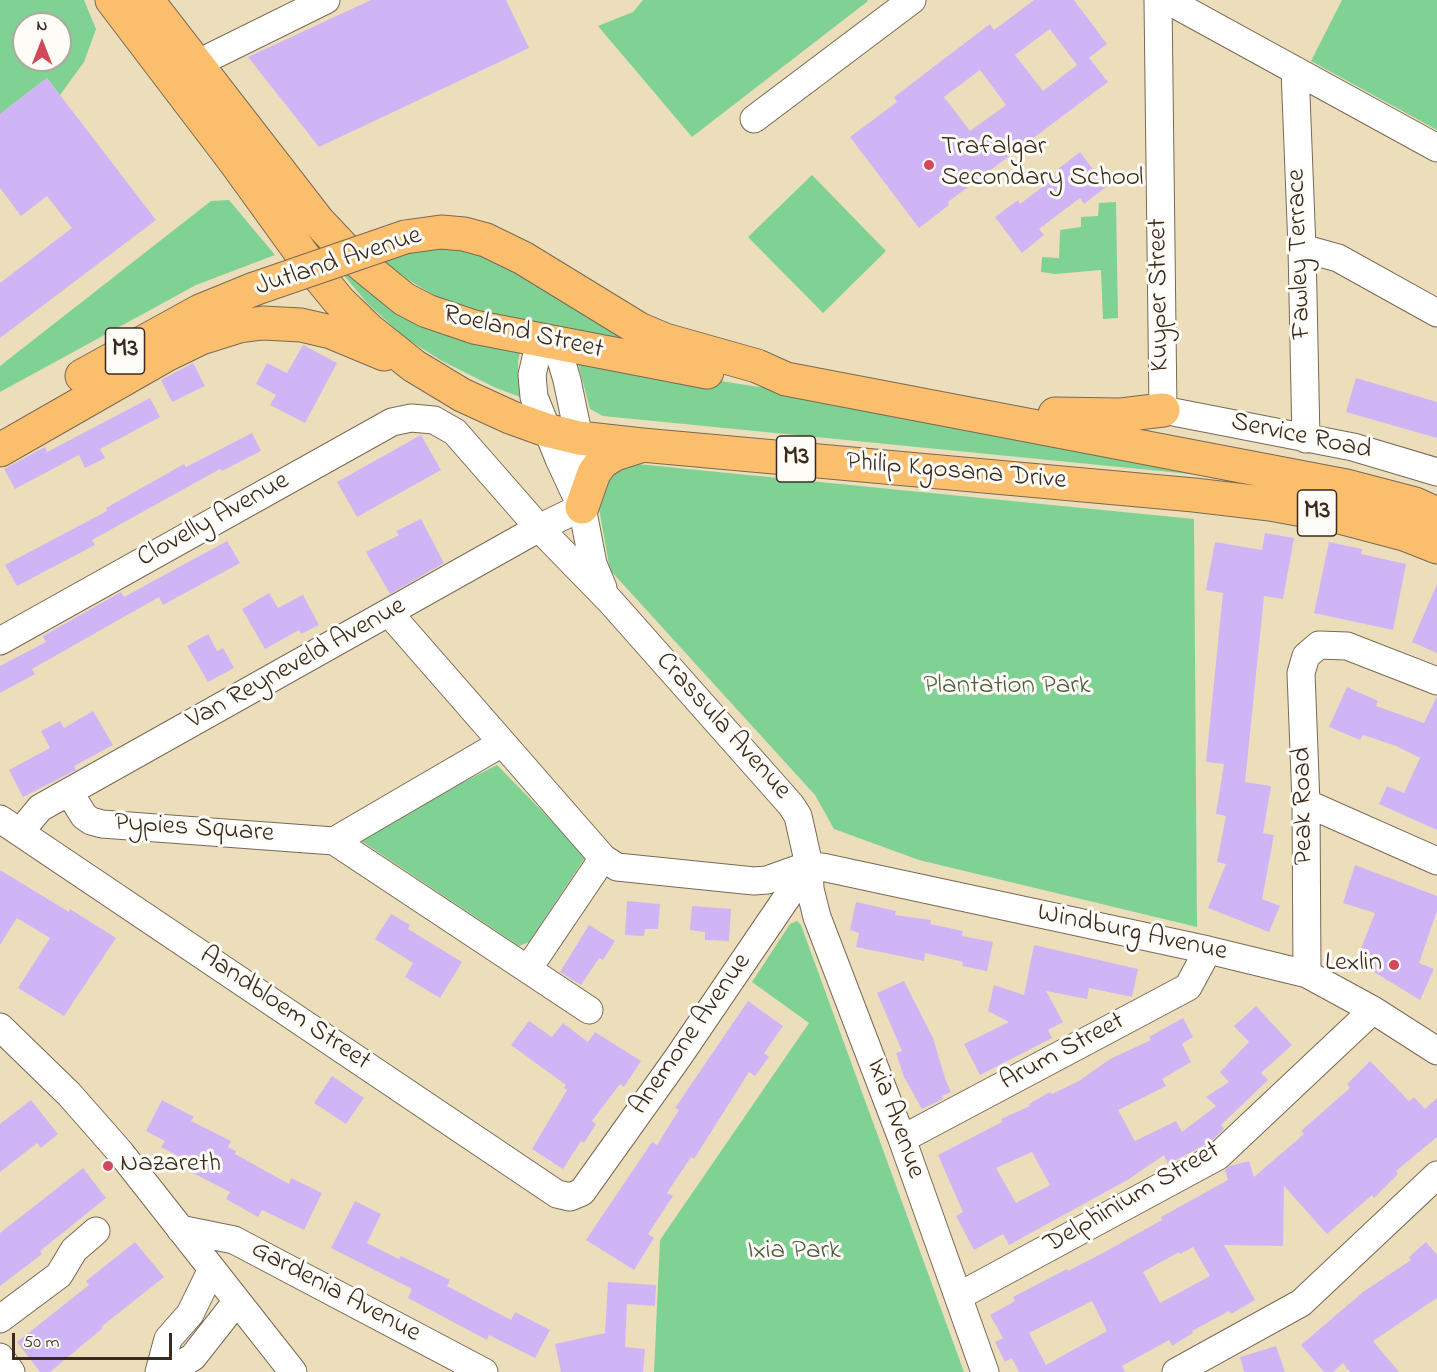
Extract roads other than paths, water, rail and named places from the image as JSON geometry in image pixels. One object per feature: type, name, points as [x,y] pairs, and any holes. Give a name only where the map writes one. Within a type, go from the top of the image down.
[{"type":"main road","name":"Roeland Street","points":[[112,0],[183,70],[350,255],[395,291],[427,311],[474,327],[548,342],[755,381],[786,379]]},
{"type":"main road","name":"Roeland Street","points":[[147,0],[183,70],[236,163],[312,268],[339,301],[370,331],[414,366]]},
{"type":"main road","name":"Jutland Avenue","points":[[0,423],[101,364],[200,311],[254,289],[405,237],[441,232],[464,234],[486,240],[523,258],[639,329],[675,344],[757,366],[786,379]]},
{"type":"main road","name":"Jutland Avenue","points":[[0,450],[166,355],[201,338],[239,326],[284,323],[326,331],[414,366]]},
{"type":"main road","name":"Philip Kgosana Drive","points":[[414,366],[462,395],[510,417],[546,430],[579,438],[1270,504],[1336,516],[1404,534],[1437,547]]},
{"type":"main road","name":"Philip Kgosana Drive","points":[[786,379],[1346,486],[1415,504],[1437,514]]},
{"type":"main road","points":[[963,412],[1121,415],[1163,410]]},
{"type":"main road","points":[[582,507],[594,473],[602,462],[615,454],[642,445]]},
{"type":"street","points":[[183,70],[326,0]]},
{"type":"street","points":[[753,119],[912,0]]},
{"type":"street","name":"Kuyper Street","points":[[1158,0],[1163,410]]},
{"type":"street","points":[[1167,0],[1437,148]]},
{"type":"street","name":"Fawley Terrace","points":[[1295,70],[1306,439]]},
{"type":"street","points":[[1302,248],[1338,258],[1437,313]]},
{"type":"street","name":"Crassula Avenue","points":[[548,342],[532,382],[534,397],[546,430],[582,507]]},
{"type":"street","name":"Crassula Avenue","points":[[548,342],[570,393],[579,438],[582,507],[592,564],[610,602]]},
{"type":"street","name":"Service Road","points":[[1163,410],[1385,455],[1437,472]]},
{"type":"street","name":"Clovelly Avenue","points":[[0,641],[392,422],[411,418],[434,420]]},
{"type":"street","name":"Crassula Avenue","points":[[434,420],[455,432],[791,806],[802,828],[809,866]]},
{"type":"street","name":"Van Reyneveld Avenue","points":[[10,825],[539,528],[582,507]]},
{"type":"street","points":[[389,613],[603,858],[617,867],[754,881],[767,880],[809,866]]},
{"type":"street","name":"Peak Road","points":[[1307,974],[1306,803],[1301,673],[1306,656],[1319,645],[1347,646],[1437,681]]},
{"type":"street","points":[[333,841],[502,743]]},
{"type":"street","name":"Pypies Square","points":[[69,792],[84,816],[102,824],[333,841],[589,1010]]},
{"type":"street","points":[[1306,803],[1437,861]]},
{"type":"street","name":"Aandbloem Street","points":[[10,825],[557,1194],[570,1197]]},
{"type":"street","points":[[528,969],[603,858]]},
{"type":"street","name":"Windburg Avenue","points":[[809,866],[1208,950],[1307,974],[1373,1010],[1437,1050]]},
{"type":"street","name":"Ixia Avenue","points":[[809,866],[810,889],[817,917],[902,1139],[985,1372]]},
{"type":"street","name":"Anemone Avenue","points":[[570,1197],[582,1192],[679,1056],[809,866]]},
{"type":"street","name":"Arum Street","points":[[902,1139],[1188,987],[1208,950]]},
{"type":"street","name":"Delphinium Street","points":[[959,1296],[1218,1156],[1373,1010]]},
{"type":"street","points":[[0,1027],[69,1094],[123,1156],[293,1372]]},
{"type":"street","points":[[1176,1372],[1301,1303],[1437,1175]]},
{"type":"street","name":"Gardenia Avenue","points":[[180,1229],[234,1240],[484,1372]]},
{"type":"street","points":[[0,1318],[59,1275],[74,1250],[96,1231]]},
{"type":"street","points":[[159,1372],[168,1339],[190,1314],[212,1269]]},
{"type":"street","points":[[168,1372],[193,1357],[237,1301]]},
{"type":"street","points":[[0,1357],[11,1372]]},
{"type":"place","name":"Trafalgar Secondary School","points":[[929,165]]},
{"type":"place","name":"Lexlin","points":[[1394,965]]},
{"type":"place","name":"Nazareth","points":[[108,1166]]},
{"type":"park label","name":"Plantation Park","points":[[1007,688]]},
{"type":"park label","name":"Ixia Park","points":[[794,1253]]}]
